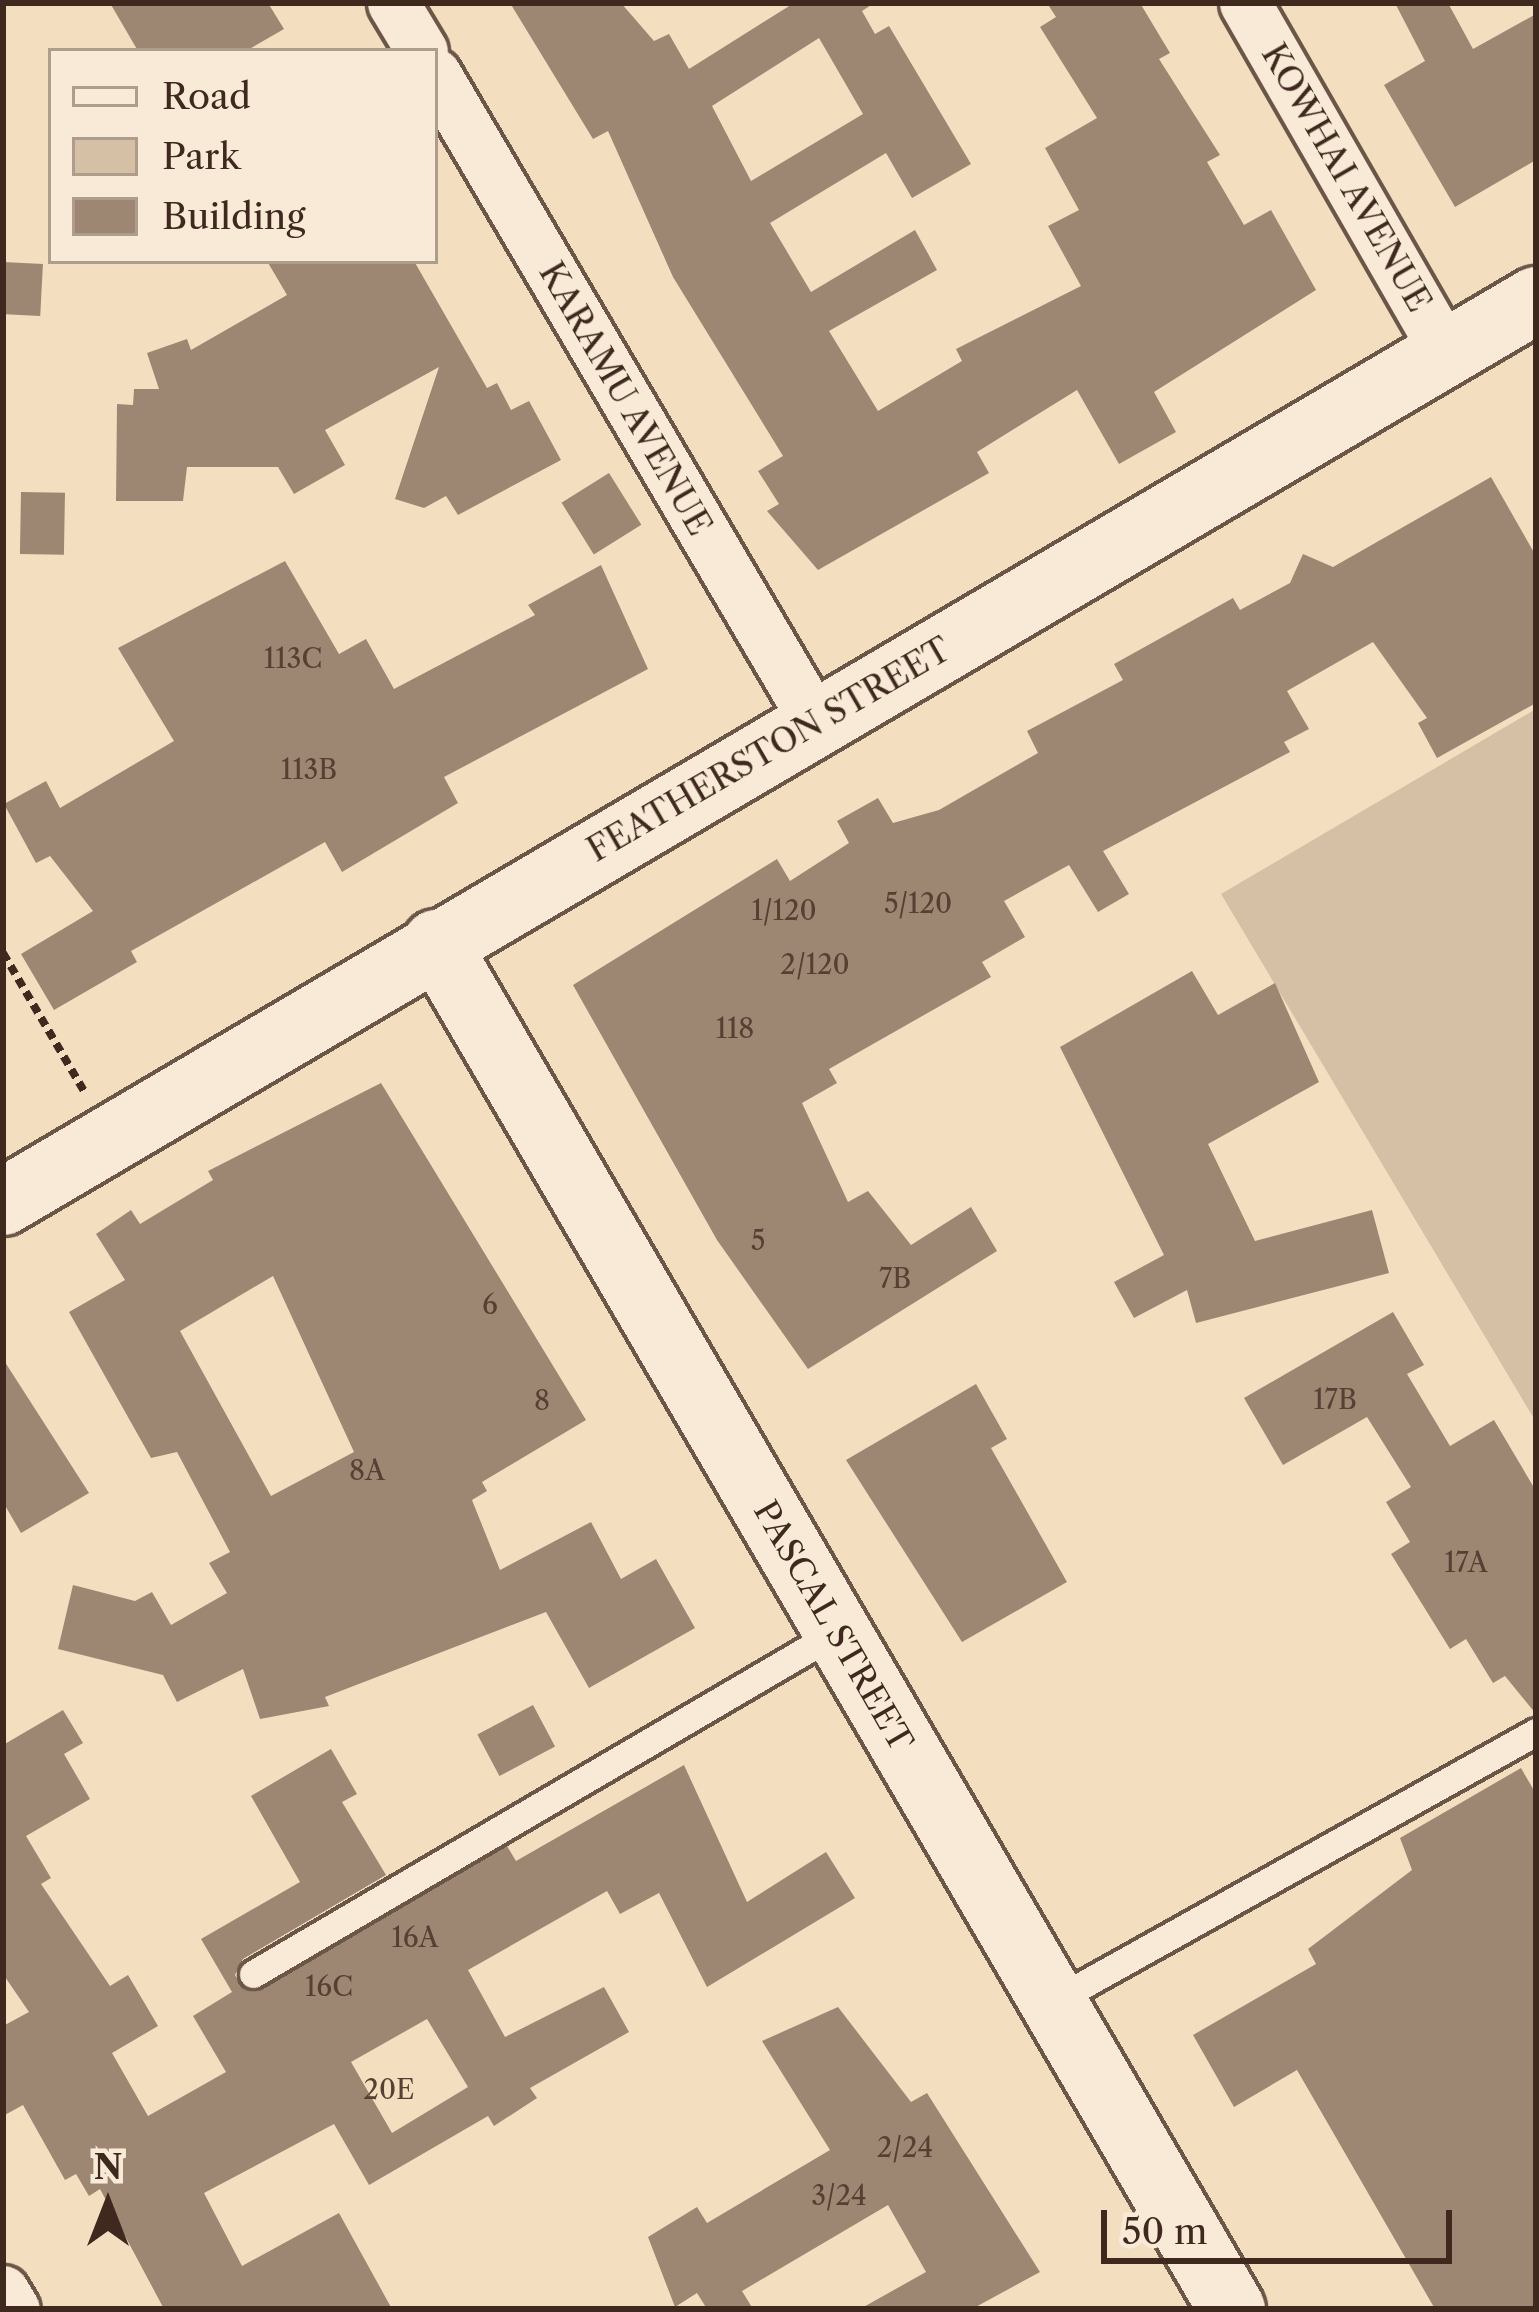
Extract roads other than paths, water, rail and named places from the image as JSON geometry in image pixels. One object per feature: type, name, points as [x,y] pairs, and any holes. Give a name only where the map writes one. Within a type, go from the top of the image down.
[{"type":"main road","name":"FEATHERSTON STREET","points":[[3,1202],[436,943],[1536,300]]},
{"type":"main road","name":"PASCAL STREET","points":[[436,943],[1232,2309]]},
{"type":"street","points":[[393,3],[420,48]]},
{"type":"street","name":"KOWHAI AVENUE","points":[[1245,3],[1447,354]]},
{"type":"street","name":"KARAMU AVENUE","points":[[438,79],[816,723]]},
{"type":"street","points":[[3,2291],[14,2309]]},
{"type":"lane","points":[[253,1974],[837,1632]]},
{"type":"lane","points":[[1052,2002],[1536,1732]]}]
